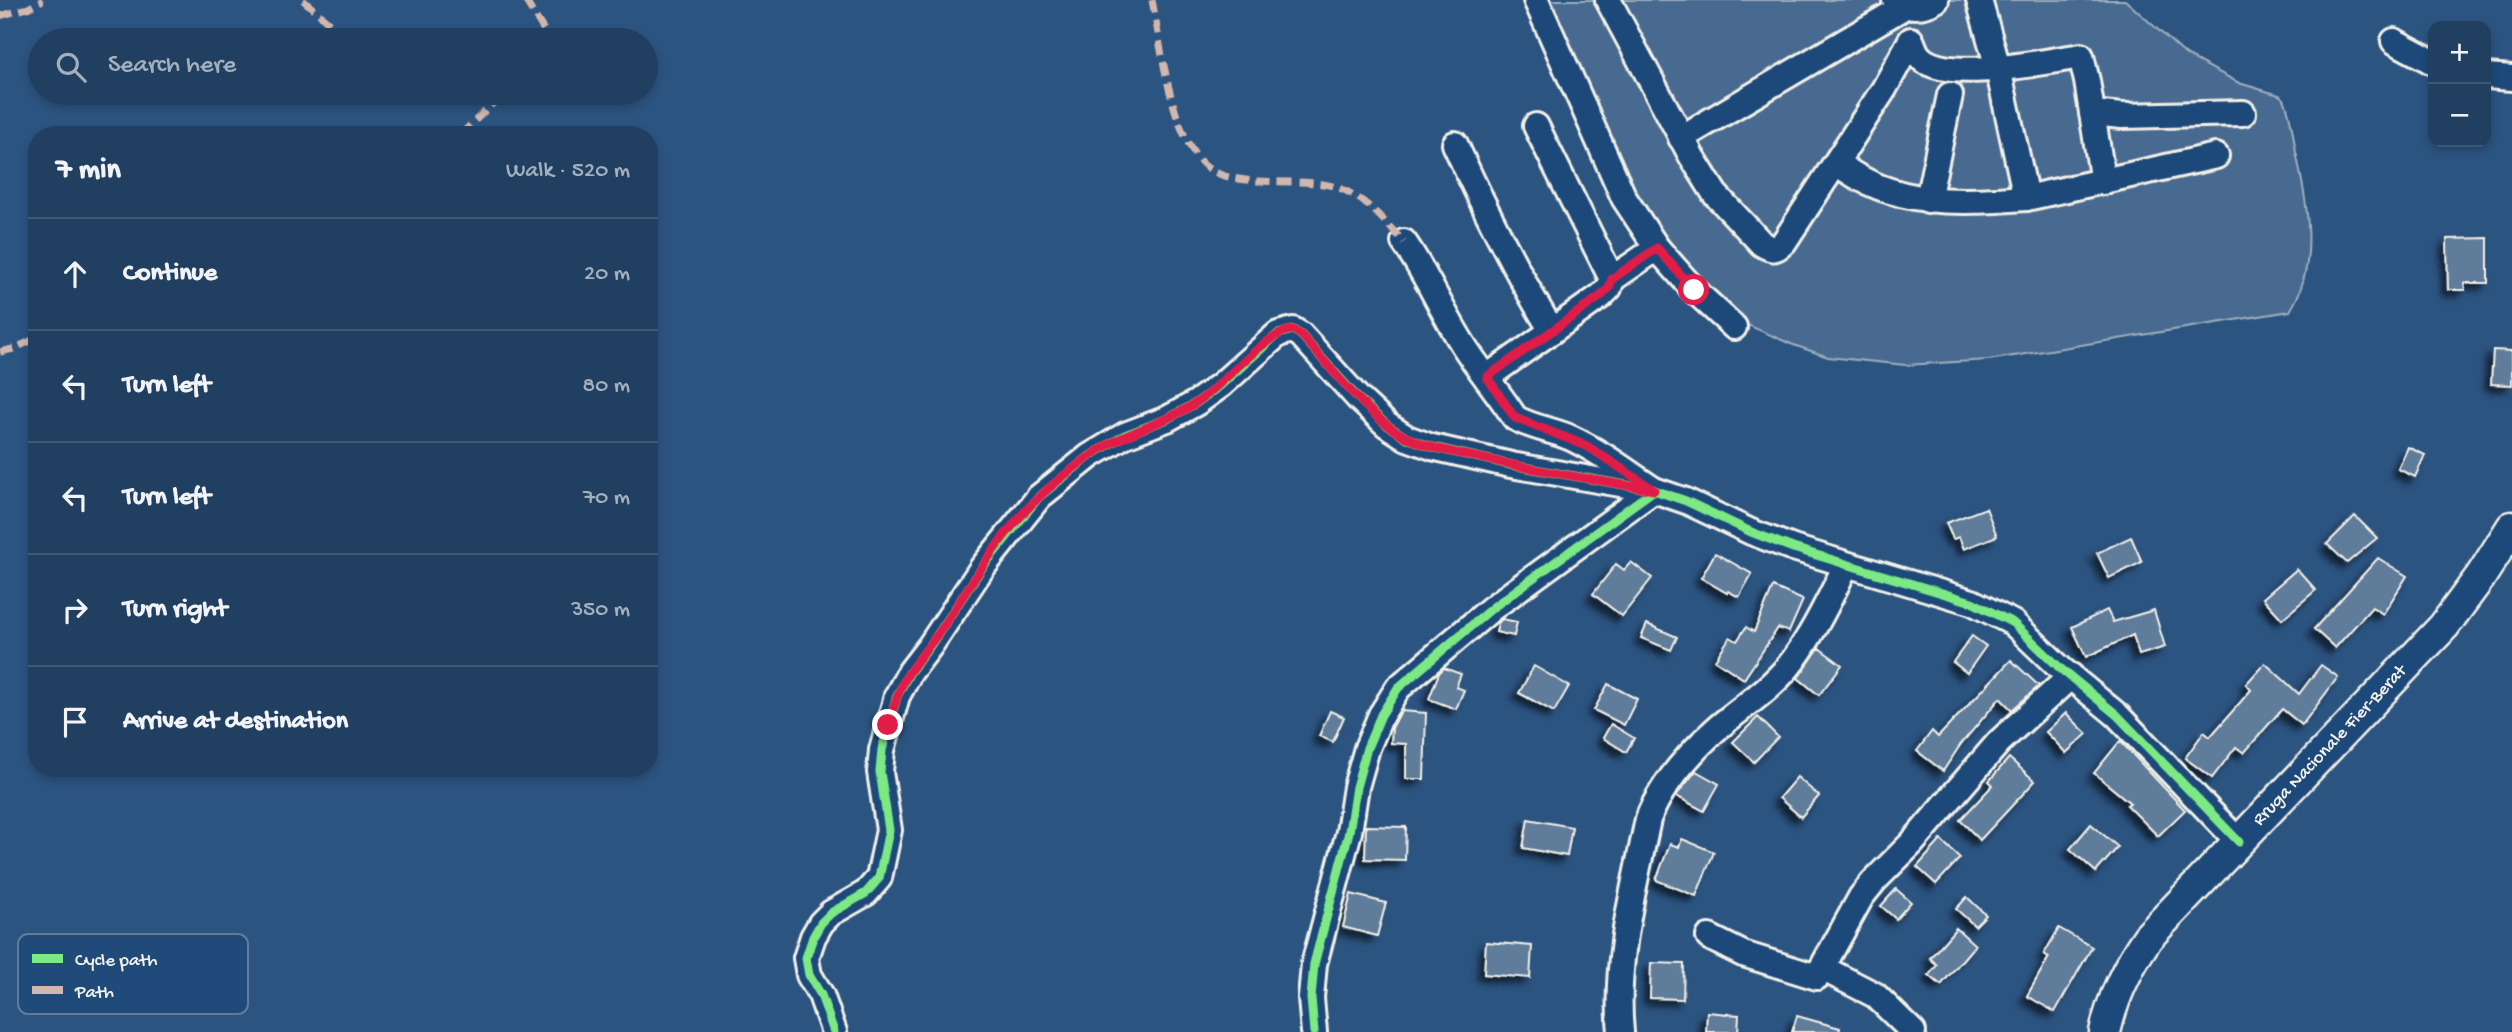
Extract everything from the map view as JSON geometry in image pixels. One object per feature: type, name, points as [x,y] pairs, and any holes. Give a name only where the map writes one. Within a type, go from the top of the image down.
[{"type":"main road","name":"Rruga Nacionale Fier-Berat","points":[[2105,1032],[2127,967],[2148,937],[2444,626],[2481,576],[2512,527]]},
{"type":"street","points":[[1536,0],[1624,198],[1657,248],[1694,290],[1734,327]]},
{"type":"street","points":[[1608,0],[1715,194],[1762,244],[1771,250],[1777,249],[1784,242],[1884,89],[1911,40],[1914,3]]},
{"type":"street","points":[[1979,0],[1998,68],[2026,198]]},
{"type":"street","points":[[1682,138],[1914,3]]},
{"type":"street","points":[[1911,40],[1918,55],[1929,62],[1975,71],[2081,56],[2103,182]]},
{"type":"street","points":[[2395,41],[2428,59]]},
{"type":"street","points":[[2491,76],[2512,78]]},
{"type":"street","points":[[1928,200],[1950,95]]},
{"type":"street","points":[[2092,113],[2122,116],[2244,113]]},
{"type":"street","points":[[1536,126],[1612,279]]},
{"type":"street","points":[[1455,144],[1492,226],[1552,331]]},
{"type":"street","points":[[1837,163],[1866,182],[1888,191],[1928,200],[2026,198],[2216,156]]},
{"type":"street","points":[[1404,242],[1420,265],[1439,304],[1465,346],[1515,418],[1587,446],[1654,490]]},
{"type":"street","points":[[1487,377],[1601,296],[1609,288],[1612,279],[1657,248]]},
{"type":"street","points":[[834,1032],[821,995],[809,975],[806,958],[821,923],[831,913],[866,893],[879,878],[889,830],[880,772],[882,750],[897,696],[910,672],[1010,530],[1039,497],[1090,456],[1125,435],[1167,419],[1196,403],[1221,385],[1278,334],[1293,330],[1301,335],[1358,398],[1387,425],[1407,438],[1432,447],[1511,465],[1654,490],[1686,501],[1751,532],[1993,611],[2013,623],[2118,715],[2239,842]]},
{"type":"street","points":[[1314,1032],[1311,998],[1314,964],[1349,832],[1356,787],[1367,748],[1381,715],[1398,688],[1492,608],[1654,490]]},
{"type":"street","points":[[1621,1032],[1620,983],[1624,931],[1648,819],[1654,804],[1685,760],[1789,666],[1832,596],[1846,565]]},
{"type":"street","points":[[1709,937],[1743,954],[1817,977],[1861,897],[1874,881],[1912,844],[1999,741],[2071,676]]},
{"type":"street","points":[[1822,968],[1875,995],[1913,1032]]},
{"type":"shaded area","points":[[1532,0],[2125,0],[2186,55],[2239,83],[2284,99],[2292,125],[2307,213],[2308,253],[2299,293],[2290,311],[1989,360],[1905,365],[1828,357],[1791,344],[1736,320],[1642,215]]},
{"type":"building","points":[[2488,238],[2488,283],[2464,283],[2465,290],[2448,290],[2447,239]]},
{"type":"building","points":[[2493,350],[2512,351],[2512,385],[2491,384]]},
{"type":"building","points":[[2408,447],[2425,455],[2415,477],[2398,469]]},
{"type":"building","points":[[1986,508],[1997,536],[1964,549],[1959,537],[1953,539],[1946,523]]},
{"type":"building","points":[[2355,516],[2377,538],[2347,563],[2327,544]]},
{"type":"building","points":[[2131,537],[2142,562],[2109,578],[2097,553]]},
{"type":"building","points":[[1715,553],[1752,574],[1739,597],[1701,578]]},
{"type":"building","points":[[2378,558],[2407,576],[2383,614],[2372,607],[2335,648],[2314,629]]},
{"type":"building","points":[[1631,562],[1652,578],[1622,616],[1593,594],[1616,564],[1624,570]]},
{"type":"building","points":[[2297,569],[2316,590],[2282,619],[2263,598]]},
{"type":"building","points":[[1773,587],[1803,600],[1789,632],[1778,628],[1744,679],[1715,660],[1730,637],[1737,641],[1746,627],[1754,632]]},
{"type":"building","points":[[2107,610],[2113,622],[2154,610],[2165,647],[2139,655],[2133,635],[2086,657],[2072,627]]},
{"type":"building","points":[[1502,619],[1517,622],[1514,636],[1496,632]]},
{"type":"building","points":[[1647,624],[1677,637],[1671,650],[1641,638]]},
{"type":"building","points":[[1972,636],[1986,646],[1967,673],[1953,662]]},
{"type":"building","points":[[1819,648],[1842,665],[1819,695],[1798,678]]},
{"type":"building","points":[[2011,660],[2039,686],[2012,710],[2000,698],[1961,744],[1943,771],[1917,751],[1932,731],[1938,737]]},
{"type":"building","points":[[2265,663],[2299,694],[2321,665],[2338,677],[2302,725],[2282,709],[2244,753],[2236,747],[2212,778],[2185,758],[2204,732],[2210,737],[2251,690],[2246,684]]},
{"type":"building","points":[[1534,666],[1569,686],[1554,712],[1519,693]]},
{"type":"building","points":[[1444,668],[1461,674],[1456,687],[1464,690],[1456,709],[1429,699],[1439,673]]},
{"type":"building","points":[[1608,684],[1637,699],[1624,725],[1594,710]]},
{"type":"building","points":[[1330,711],[1344,717],[1333,742],[1319,736]]},
{"type":"building","points":[[1401,711],[1426,713],[1424,779],[1406,779],[1406,744],[1391,743],[1392,728]]},
{"type":"building","points":[[2066,713],[2087,734],[2066,753],[2046,732]]},
{"type":"building","points":[[1758,717],[1778,737],[1754,762],[1733,742]]},
{"type":"building","points":[[1611,724],[1634,738],[1626,752],[1603,738]]},
{"type":"building","points":[[2120,741],[2185,810],[2158,836],[2127,805],[2130,803],[2094,773]]},
{"type":"building","points":[[2009,758],[2035,781],[1980,840],[1960,820],[1993,785],[1989,781]]},
{"type":"building","points":[[1696,771],[1719,784],[1704,811],[1676,796]]},
{"type":"building","points":[[1797,777],[1819,796],[1801,817],[1779,798]]},
{"type":"building","points":[[1528,819],[1572,827],[1567,856],[1523,848]]},
{"type":"building","points":[[2091,824],[2118,847],[2096,872],[2070,849]]},
{"type":"building","points":[[1366,826],[1406,827],[1405,860],[1365,859]]},
{"type":"building","points":[[1682,839],[1714,852],[1696,896],[1656,880],[1670,844],[1679,847]]},
{"type":"building","points":[[1941,840],[1960,858],[1936,884],[1917,867]]},
{"type":"building","points":[[1896,889],[1911,902],[1896,919],[1881,906]]},
{"type":"building","points":[[1351,894],[1386,903],[1377,936],[1343,927]]},
{"type":"building","points":[[1967,897],[1986,915],[1975,926],[1956,909]]},
{"type":"building","points":[[1956,928],[1975,945],[1941,985],[1929,975],[1937,965],[1930,958]]},
{"type":"building","points":[[2059,928],[2092,947],[2055,1012],[2027,996],[2049,957],[2044,954]]},
{"type":"building","points":[[1486,942],[1532,946],[1530,978],[1484,974]]},
{"type":"building","points":[[1651,963],[1684,964],[1683,999],[1650,998]]},
{"type":"building","points":[[1707,1012],[1739,1015],[1738,1032],[1706,1032]]},
{"type":"building","points":[[1797,1016],[1840,1028],[1839,1032],[1792,1032]]},
{"type":"marked path","points":[[0,16],[28,8],[43,0]]},
{"type":"marked path","points":[[303,0],[335,28]]},
{"type":"marked path","points":[[525,0],[542,28]]},
{"type":"marked path","points":[[1152,0],[1174,107],[1190,147],[1201,162],[1213,171],[1229,177],[1306,182],[1339,188],[1366,204],[1404,242]]},
{"type":"marked path","points":[[469,126],[491,105]]},
{"type":"marked path","points":[[0,352],[28,342]]},
{"type":"cycle path","points":[[834,1032],[821,995],[809,975],[806,958],[821,923],[831,913],[866,893],[879,878],[889,830],[880,772],[882,750],[897,696],[910,672],[982,568],[1039,497],[1090,456],[1125,435],[1167,419],[1196,403],[1221,385],[1278,334],[1293,330],[1301,335],[1358,398],[1387,425],[1407,438],[1432,447],[1511,465],[1654,490],[1686,501],[1751,532],[1793,548],[1972,602],[2013,623],[2061,669],[2117,715],[2239,842]]},
{"type":"cycle path","points":[[1314,1032],[1311,998],[1314,964],[1349,832],[1356,787],[1367,748],[1381,715],[1398,688],[1492,608],[1654,490]]},
{"type":"route","points":[[888,725],[897,696],[910,672],[1010,530],[1039,497],[1090,456],[1125,435],[1167,419],[1196,403],[1285,330],[1293,330],[1301,335],[1358,398],[1387,425],[1407,438],[1432,447],[1511,465],[1654,490],[1587,446],[1515,418],[1487,377],[1601,296],[1609,288],[1612,279],[1657,248],[1694,290]]}]
